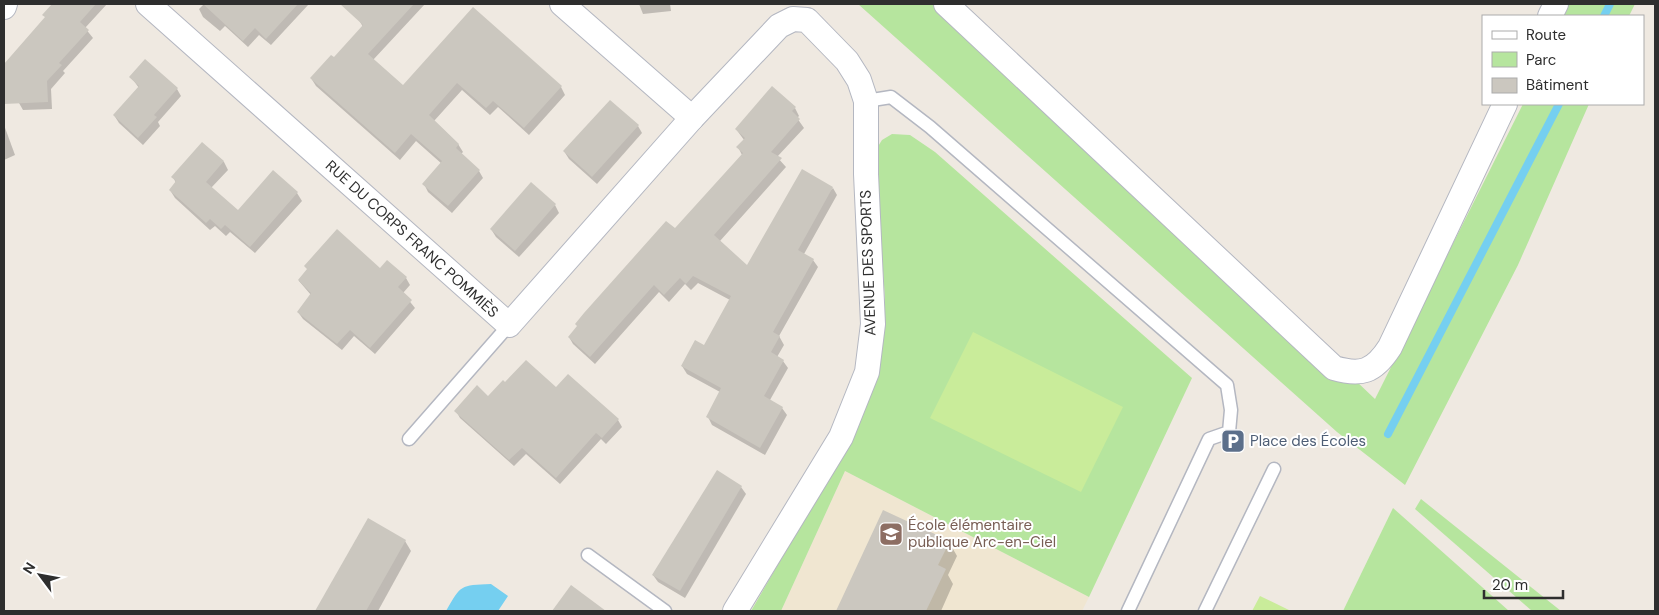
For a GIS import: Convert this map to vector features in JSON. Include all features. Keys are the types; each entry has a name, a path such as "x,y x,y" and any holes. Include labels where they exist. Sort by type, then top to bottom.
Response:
{"street":[{"name":"RUE DU CORPS FRANC POMMIÈS","path":"148,4 509,325 692,118 779,26"},
{"path":"562,4 692,118"},
{"path":"946,4 1334,368 1353,374 1372,368 1390,347 1505,105"},
{"name":"AVENUE DES SPORTS","path":"735,611 841,437 867,372 873,324 866,174 866,101 859,80 847,61 807,20 793,19 779,26"}],"lane":[{"path":"866,101 891,98 930,127 1227,385 1231,410 1229,432 1209,439 1128,611"},
{"path":"410,439 509,325"},
{"path":"1205,611 1274,469"},
{"path":"588,555 665,611"}],"shaded area":[{"name":"École élémentaire publique Arc-en-Ciel","path":"845,471 1089,597 1082,611 781,611"}],"green space":[{"path":"858,4 959,4 1375,399 1522,105 1589,105 1518,265 1405,485 1337,432"},
{"path":"1568,4 1635,4 1630,15 1563,15"},
{"path":"892,134 910,135 935,152 1192,378 1089,597 845,471 781,611 751,611 847,446 881,356 885,298 878,203 877,148 882,140"},
{"path":"973,332 1123,407 1081,492 930,418"},
{"path":"1421,499 1561,611 1532,611 1415,509"},
{"path":"1393,508 1509,611 1343,611"},
{"path":"1260,596 1291,611 1252,611"}],"water":[{"path":"491,584 508,596 498,611 446,611 462,588"}],"building":[{"path":"52,4 96,4 80,22 89,30 59,63 62,65 47,81 48,102 4,104 4,64 45,17 42,15"},
{"path":"203,4 298,4 266,39 255,28 243,41"},
{"path":"340,4 414,4 368,54 403,85 473,7 562,86 524,128 493,101 486,108 457,83 429,115 459,144 456,148 480,170 448,206 422,184 442,161 411,134 395,153 310,78 331,55 334,57 363,25"},
{"path":"145,59 178,88 154,115 157,117 138,138 113,115 139,86 129,77"},
{"path":"772,86 796,107 792,111 800,119 771,152 782,158 714,235 747,265 802,169 833,187 798,250 814,259 773,332 780,336 771,352 784,360 764,396 783,407 760,448 706,417 721,388 681,366 695,340 704,345 731,296 693,276 686,284 680,278 664,295 654,285 590,357 568,337 584,313 666,221 675,228 743,153 736,147 745,138 735,129"},
{"path":"610,100 639,125 592,177 563,151"},
{"path":"202,142 224,161 206,182 238,210 273,170 298,192 250,247 225,225 221,229 210,219 206,223 169,190 176,181 171,177"},
{"path":"531,182 556,204 515,251 490,229"},
{"path":"337,229 380,268 387,260 407,277 398,287 412,300 370,348 350,330 337,344 297,312 311,293 298,280 307,269 304,266"},
{"path":"526,360 556,387 568,374 619,419 602,438 596,433 556,478 522,448 509,460 454,411 477,385 488,396 503,380 505,382"},
{"path":"717,470 742,486 680,591 652,575"},
{"path":"883,510 950,541 938,565 946,569 926,611 836,611"},
{"path":"368,518 406,540 366,611 315,611"},
{"path":"571,585 606,611 552,611"}],"waterway":[{"path":"1604,15 1610,4"},
{"path":"1388,434 1558,105"}],"place":[{"name":"Place des Écoles","path":"1233,441"},
{"name":"École élémentaire publique Arc-en-Ciel","path":"891,534"}]}
